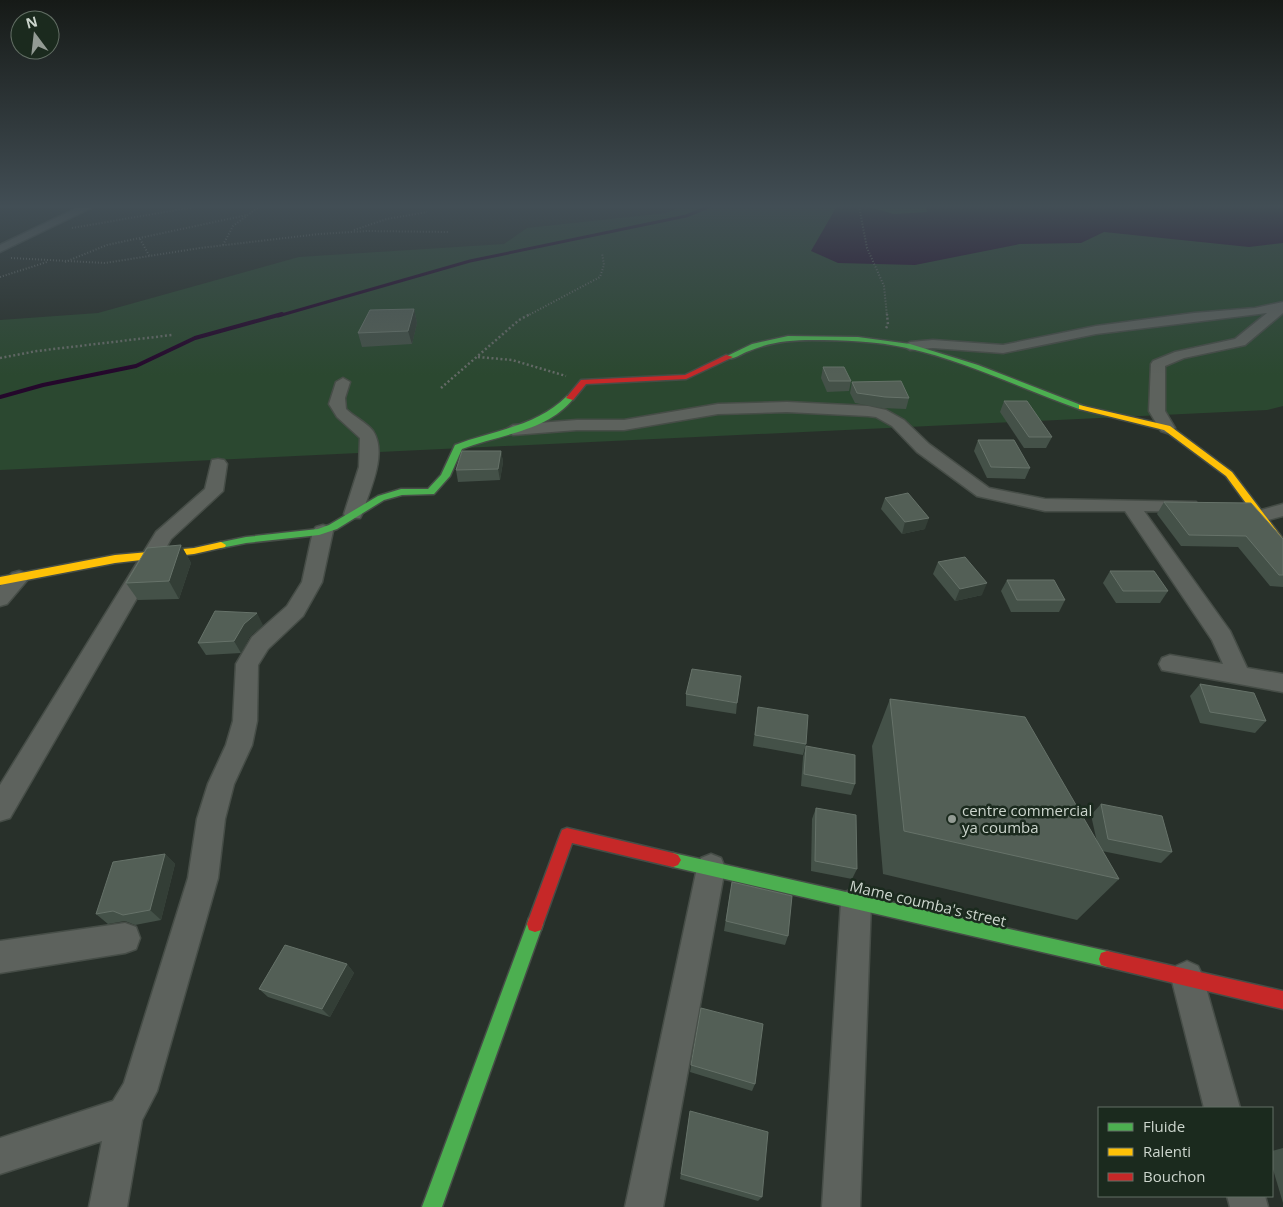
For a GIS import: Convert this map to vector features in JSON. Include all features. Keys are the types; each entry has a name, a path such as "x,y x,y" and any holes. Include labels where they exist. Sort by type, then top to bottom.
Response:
{"street":[{"path":"910,346 933,344 1003,349 1096,330 1194,316 1255,312 1283,306"},
{"path":"1167,428 1157,411 1158,364 1180,355 1240,342 1283,306"},
{"path":"0,599 10,580 82,565 194,552 246,540 323,531 373,501 397,493 431,492 445,476 458,448 490,435 530,426 557,412 584,382 640,381 686,377 751,346 773,339 790,337 858,338 910,346 950,358 1045,395 1101,414 1167,428 1223,468 1283,546"},
{"path":"343,382 337,403 338,409 365,432 368,439 368,463 353,514"},
{"path":"513,430 577,425 624,425 718,409 788,407 868,410 880,412 898,423 923,448 983,492 1044,505 1206,506"},
{"path":"0,809 171,527 214,491 218,464"},
{"path":"1131,506 1222,637 1240,676"},
{"path":"1235,506 1257,511 1283,510"},
{"path":"108,1207 125,1115 139,1091 202,878 213,810 221,784 239,745 245,721 246,664 260,643 294,611 312,582 323,531"},
{"path":"1170,664 1283,683"},
{"name":"Mame coumba's street","path":"432,1207 567,835 1283,1000"},
{"path":"644,1207 710,868"},
{"path":"841,1207 856,902"},
{"path":"0,957 124,938"},
{"path":"1186,977 1222,1107"},
{"path":"0,1156 125,1115"}],"path":[{"path":"0,278 49,262"},
{"path":"77,262 110,262"},
{"path":"441,388 519,320 600,277 604,262"},
{"path":"858,338 883,331 888,325 884,286 873,262"},
{"path":"0,358 172,335"},
{"path":"477,357 498,357 520,362 584,382"}],"green space":[{"path":"280,262 1283,262 1283,406 1267,410 0,470 0,320 98,313"}],"shaded area":[{"path":"836,262 928,262 915,265"}],"building":[{"path":"414,309 408,331 358,333 370,310"},
{"path":"823,367 844,367 851,381 829,381"},
{"path":"901,381 909,398 857,393 852,382"},
{"path":"1004,401 1027,401 1052,437 1029,437"},
{"path":"978,440 1014,440 1030,468 991,467"},
{"path":"462,451 501,451 498,469 456,470"},
{"path":"908,493 929,518 905,522 885,498"},
{"path":"1164,502 1251,503 1283,539 1283,575 1279,575 1246,536 1189,535"},
{"path":"181,545 169,581 126,583 147,548"},
{"path":"965,557 987,583 960,589 938,562"},
{"path":"1110,571 1154,571 1168,591 1123,591"},
{"path":"1007,580 1054,580 1065,600 1017,600"},
{"path":"215,611 257,613 244,624 234,641 198,643"},
{"path":"692,669 741,676 737,703 686,694"},
{"path":"1200,684 1254,693 1266,721 1210,712"},
{"path":"890,699 1025,717 1119,879 904,831"},
{"path":"758,707 808,715 806,744 755,735"},
{"path":"806,746 855,755 855,784 804,774"},
{"path":"1101,804 1162,816 1172,852 1108,839"},
{"path":"816,808 856,815 857,869 815,861"},
{"path":"165,854 150,910 123,915 113,911 96,914 113,862"},
{"path":"732,882 792,896 788,936 726,921"},
{"path":"285,945 347,964 322,1009 259,989"},
{"path":"701,1008 763,1024 755,1084 691,1065"},
{"path":"690,1111 768,1132 762,1197 681,1174"}],"waterway":[{"path":"278,316 465,262"},
{"path":"0,397 43,385 136,366 195,338 282,314"}],"traffic: fast":[{"path":"729,357 766,342 777,340 848,338 890,342 932,352 975,366 1082,407"},
{"path":"221,545 246,540 319,532 333,527 381,498 401,492 431,492 445,476 458,447 533,424 559,409 570,398"},
{"path":"673,860 1107,959"},
{"path":"432,1207 535,924"}],"traffic: slow":[{"path":"1082,407 1167,428 1229,474 1283,546"},
{"path":"0,581 115,559 194,551 221,545"}],"traffic: jam":[{"path":"570,398 584,382 686,377 729,357"},
{"path":"535,924 567,835 673,860"},
{"path":"1107,959 1283,1000"}],"place":[{"name":"centre commercial ya coumba","path":"952,819"}]}
